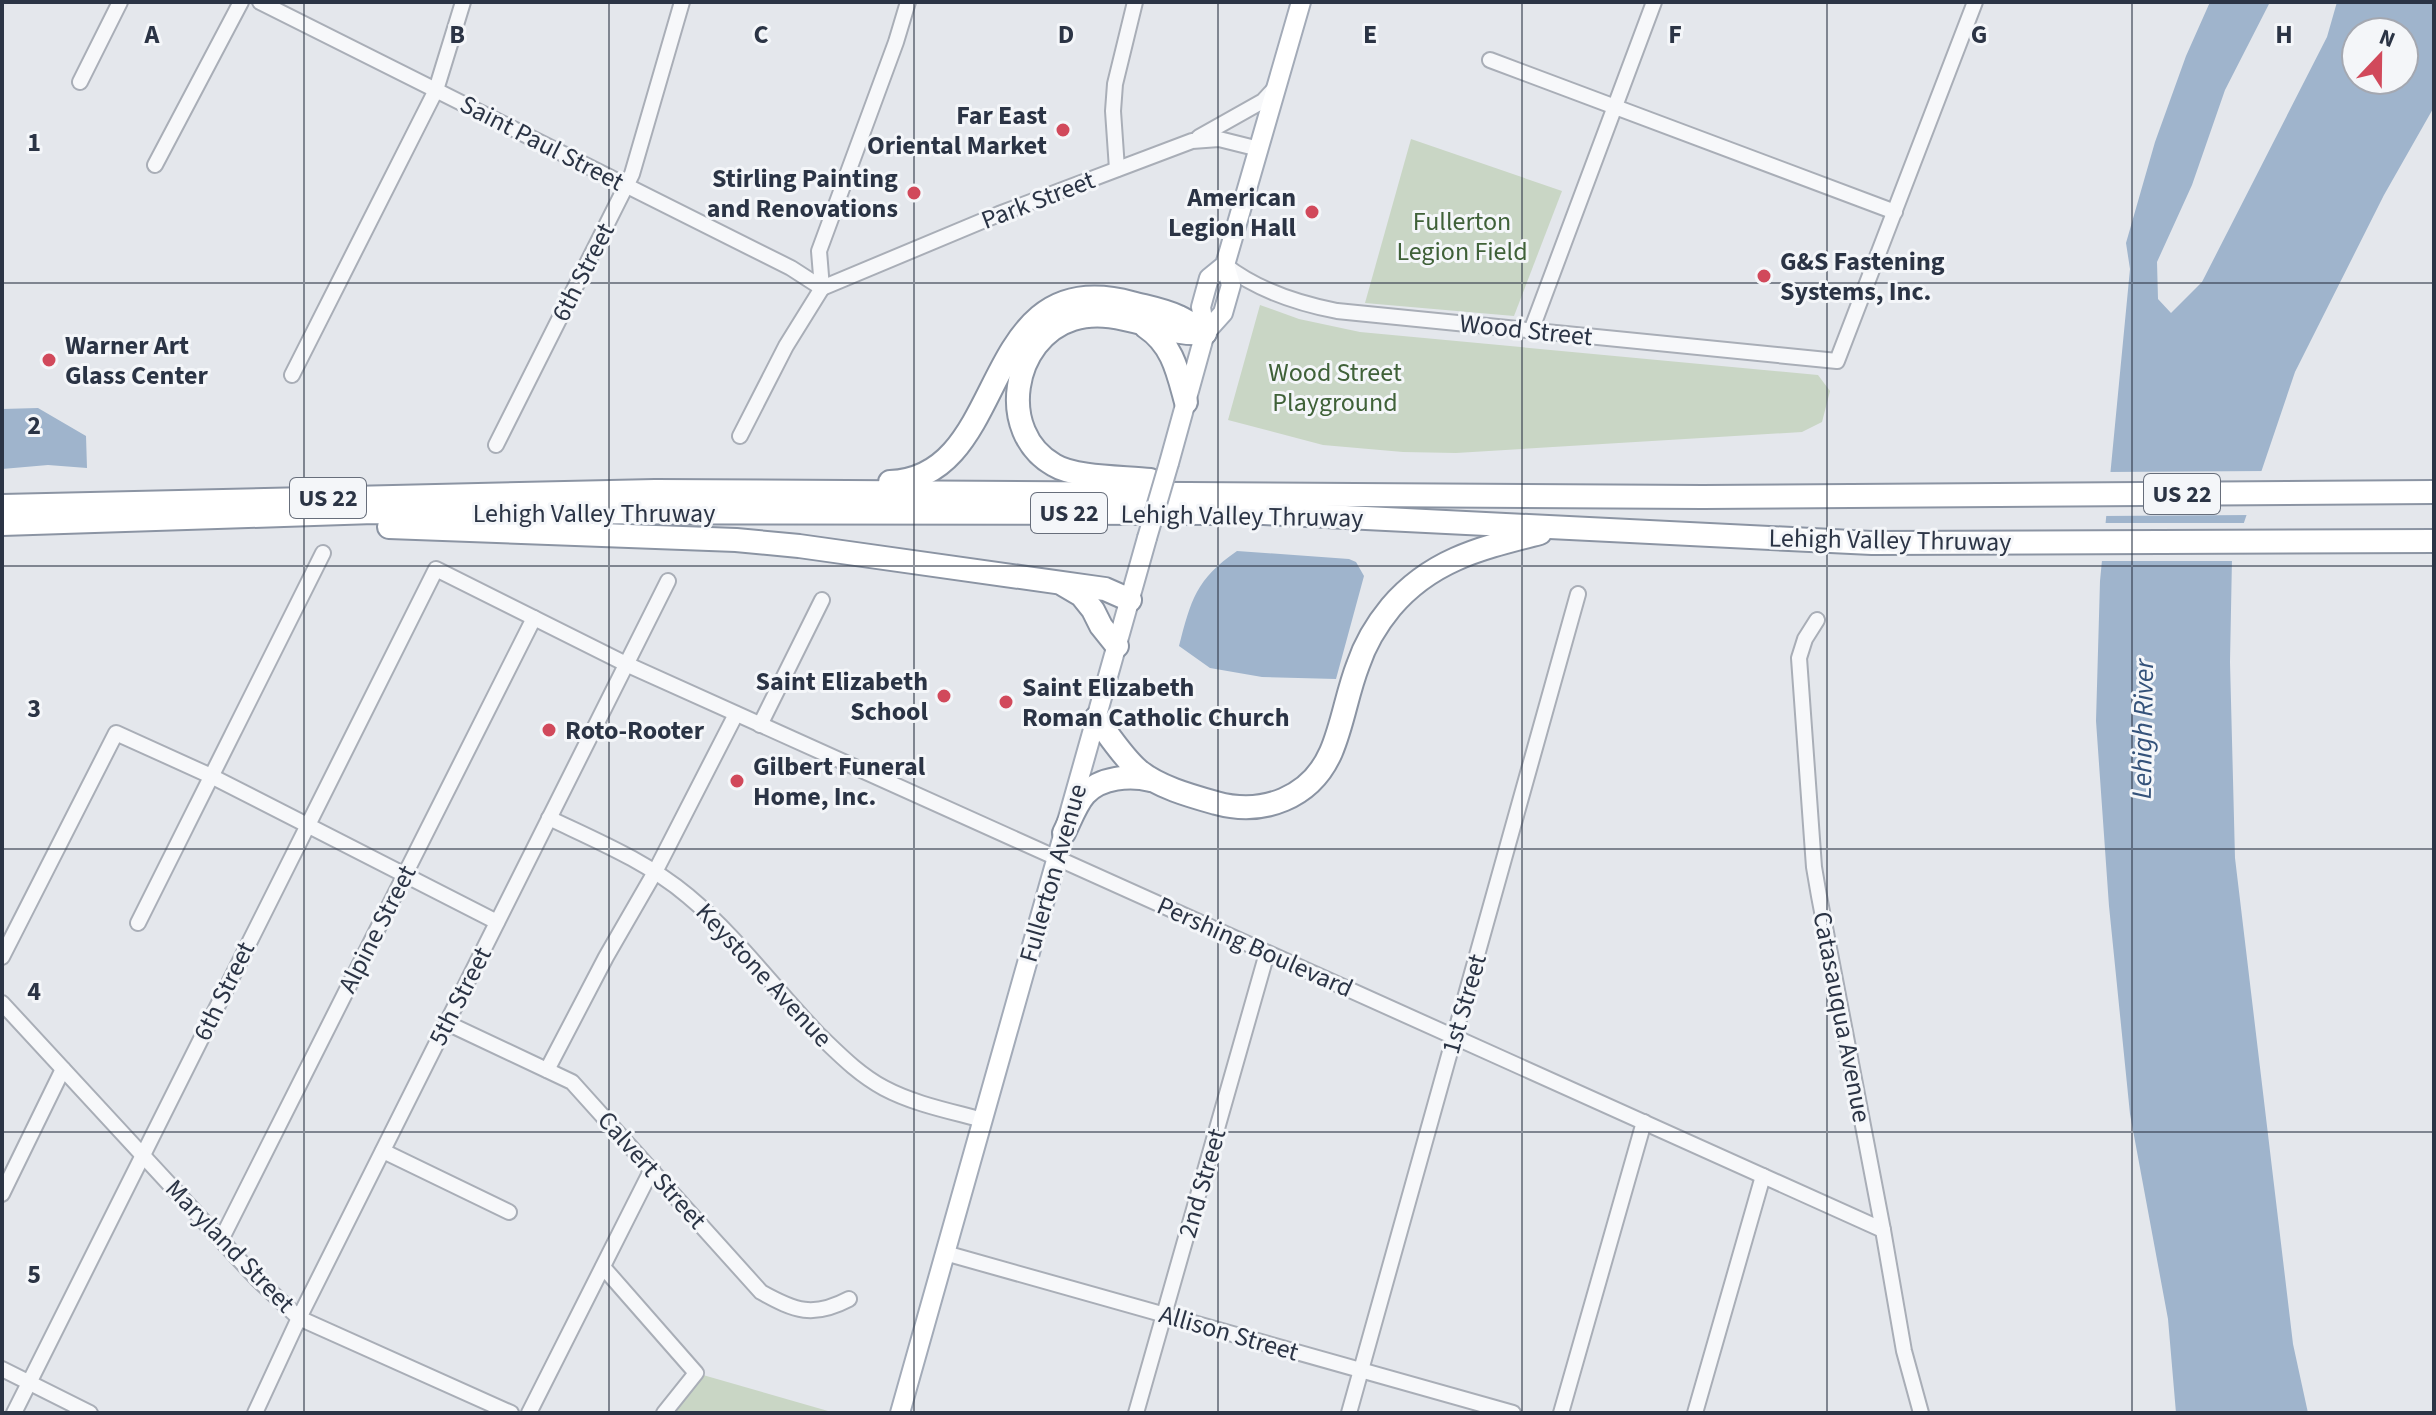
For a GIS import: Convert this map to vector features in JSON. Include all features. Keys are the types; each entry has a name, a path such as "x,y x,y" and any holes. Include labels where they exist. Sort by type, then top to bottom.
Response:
{"highway":[{"path":"655,491 900,482 923,475 943,463 958,447 1022,334 1041,315 1067,302 1094,297 1120,300 1179,316 1205,333"},
{"path":"1205,333 1178,334 1105,316 1084,316 1062,324 1043,337 1025,363 1019,387 1018,412 1030,444 1046,460 1067,472 1283,493"},
{"path":"1142,325 1155,333 1169,350 1186,402"},
{"name":"Lehigh Valley Thruway","path":"2,506 655,491 1689,497 2434,492"},
{"name":"Lehigh Valley Thruway","path":"2,524 374,512 1264,513 1930,544 2434,541"},
{"path":"208,518 736,540 1105,589 1130,600"},
{"path":"1064,833 1085,794 1125,777 1157,782 1235,808 1273,805 1296,794 1324,765 1336,740 1358,663 1367,643 1405,592 1458,557 1562,528"},
{"path":"1063,584 1081,595 1117,646"},
{"path":"1096,718 1137,769 1157,782"}],"main road":[{"name":"Fullerton Avenue","path":"900,1413 1205,333 1201,307 1209,278 1225,265 1301,2"}],"street":[{"path":"80,82 120,2"},
{"path":"155,165 241,2"},
{"name":"Saint Paul Street","path":"260,2 791,268 822,288"},
{"path":"292,375 436,90 463,2"},
{"name":"6th Street","path":"496,445 632,174 682,2"},
{"path":"740,436 786,346 822,288 819,251 908,2"},
{"path":"1117,169 1113,111 1115,84 1135,2"},
{"path":"1531,331 1654,2"},
{"path":"1490,60 1895,212 1975,2"},
{"path":"1192,141 1263,101 1278,85"},
{"name":"Park Street","path":"822,288 999,214 1192,141 1219,139 1259,149"},
{"name":"Wood Street","path":"1225,265 1244,280 1319,308 1837,361 1895,212"},
{"path":"138,923 323,553"},
{"name":"6th Street","path":"14,1413 436,569"},
{"name":"Pershing Boulevard","path":"436,569 626,664 1883,1230"},
{"name":"5th Street","path":"255,1413 299,1318 668,581"},
{"name":"1st Street","path":"1349,1413 1578,594"},
{"path":"760,725 822,600"},
{"name":"Alpine Street","path":"221,1240 534,618"},
{"name":"Catasauqua Avenue","path":"1817,620 1805,639 1799,658 1814,867 1904,1351 1921,1413"},
{"path":"547,1070 655,872 736,714"},
{"path":"2,957 116,733 211,776 497,922"},
{"name":"Keystone Avenue","path":"549,818 631,857 689,897 718,923 797,1012 855,1070 895,1093 983,1120"},
{"name":"2nd Street","path":"1136,1413 1267,953"},
{"name":"Maryland Street","path":"2,1003 257,1279 299,1318 511,1413"},
{"name":"Calvert Street","path":"447,1023 572,1082 761,1292 793,1309 812,1311 832,1308 849,1299"},
{"path":"2,1194 63,1069"},
{"path":"1561,1413 1644,1122"},
{"path":"383,1151 509,1212"},
{"path":"529,1413 652,1169"},
{"path":"1695,1413 1763,1176"},
{"name":"Allison Street","path":"945,1253 1513,1413"},
{"path":"603,1267 696,1373 664,1413"},
{"path":"2,1369 90,1413"}],"green space":[{"name":"Fullerton Legion Field","path":"1411,139 1562,191 1514,316 1365,303"},
{"name":"Wood Street Playground","path":"1260,305 1299,319 1360,332 1818,375 1830,391 1822,422 1802,432 1456,453 1323,445 1228,420"},
{"path":"696,1373 835,1413 664,1413"}],"water":[{"name":"Lehigh River","path":"2210,2 2270,2 2225,90 2192,185 2157,262 2158,299 2171,313 2202,282 2327,37 2337,2 2434,2 2434,107 2384,195 2295,372 2232,558 2230,662 2235,858 2293,1344 2308,1413 2176,1413 2168,1319 2130,1114 2109,906 2096,721 2100,581 2130,269 2126,243 2155,142 2186,56"},
{"path":"38,408 86,436 87,468 48,465 2,469 2,409"},
{"path":"1237,551 1356,562 1364,576 1336,679 1262,677 1210,668 1179,646 1197,592 1212,571"}],"pier":[{"path":"2266,471 2251,515 2102,516 2106,472"},
{"path":"2101,523 2248,523 2236,561 2098,561"}],"place":[{"name":"Far East Oriental Market","path":"1063,130"},
{"name":"Stirling Painting and Renovations","path":"914,193"},
{"name":"American Legion Hall","path":"1312,212"},
{"name":"G&S Fastening Systems, Inc.","path":"1764,276"},
{"name":"Warner Art Glass Center","path":"49,360"},
{"name":"Saint Elizabeth School","path":"944,696"},
{"name":"Saint Elizabeth Roman Catholic Church","path":"1006,702"},
{"name":"Roto-Rooter","path":"549,730"},
{"name":"Gilbert Funeral Home, Inc.","path":"737,781"}]}
